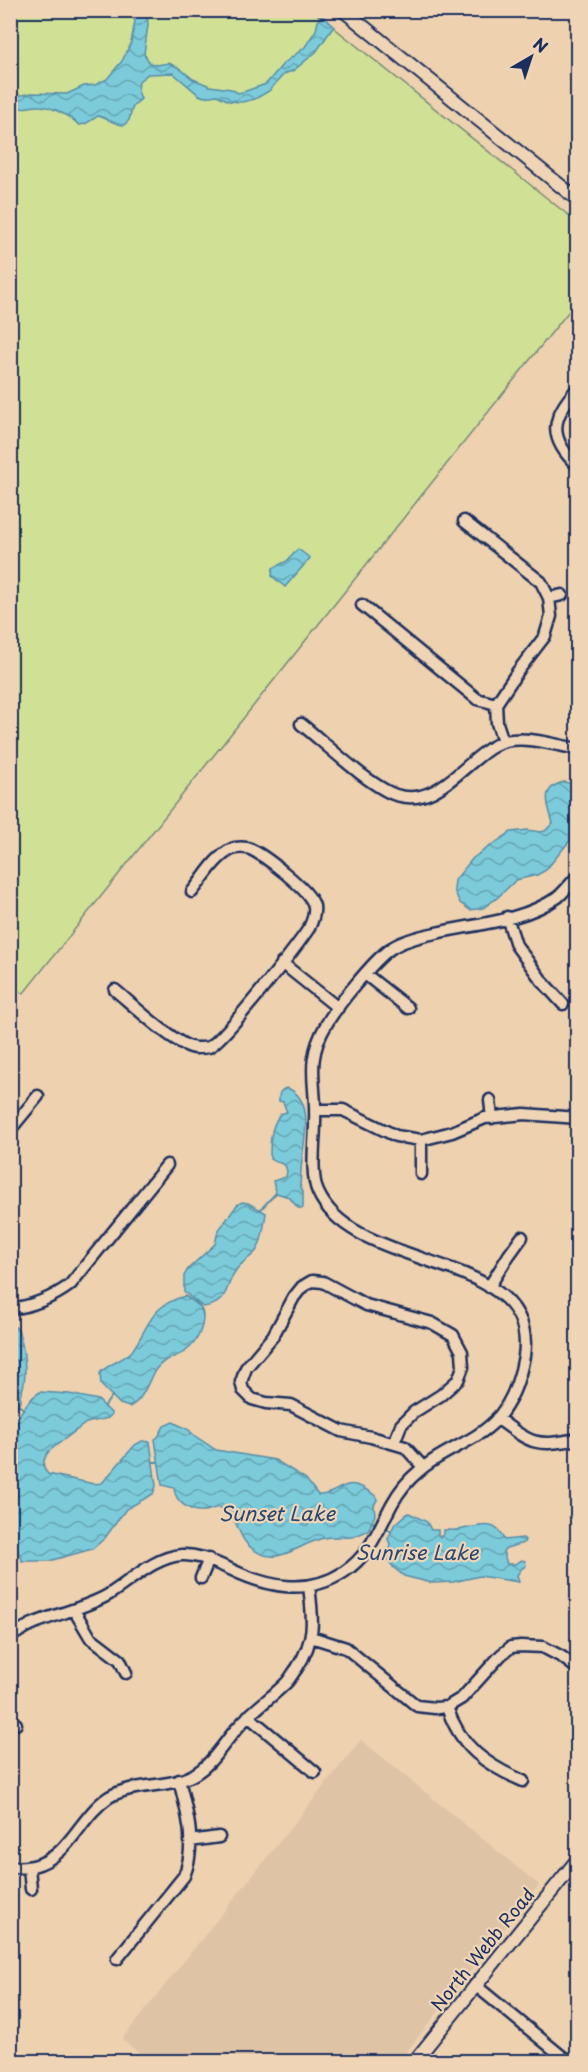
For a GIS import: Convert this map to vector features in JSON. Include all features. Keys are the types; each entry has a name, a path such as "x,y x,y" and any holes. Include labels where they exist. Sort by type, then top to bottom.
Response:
{"main road":[{"path":"343,10 578,200"},
{"name":"North Webb Road","path":"414,2061 578,1858"}],"street":[{"path":"578,388 568,398 555,421 557,441 562,451 578,466"},
{"path":"464,521 542,582 549,598 551,616 546,636 518,671 496,704 496,723 502,741"},
{"path":"549,598 562,595"},
{"path":"362,605 477,699 496,704"},
{"path":"301,724 378,786 418,804 445,786 472,760 502,741 533,740 578,749"},
{"path":"114,990 174,1038 194,1048 209,1047 225,1033 282,963 309,927 314,914 314,906 306,892 249,848 234,848 219,859 192,892"},
{"path":"10,1637 33,1623 75,1610 107,1596 162,1561 183,1555 208,1559 272,1586 301,1588 325,1582 342,1574 354,1565 371,1546 391,1506 405,1485 423,1467 475,1438 497,1418 509,1402 524,1360 525,1343 523,1324 514,1305 489,1287 448,1268 379,1244 351,1229 332,1212 318,1193 314,1179 316,1110 312,1072 315,1048 326,1024 338,1008 365,974 390,949 417,937 531,911 560,896 578,876"},
{"path":"507,917 516,945 542,981 563,1004"},
{"path":"282,963 338,1008"},
{"path":"365,974 408,1008"},
{"path":"10,1130 38,1096"},
{"path":"490,1100 492,1118"},
{"path":"316,1110 343,1110 396,1136 421,1140 492,1118 524,1114 578,1118"},
{"path":"421,1140 421,1174"},
{"path":"10,1309 39,1303 54,1297 70,1286 167,1165"},
{"path":"489,1287 522,1237"},
{"path":"394,1443 401,1425 414,1412 441,1395 458,1380 463,1367 462,1352 458,1344 453,1335 432,1323 366,1305 323,1282 312,1281 302,1287 294,1297 273,1336 246,1368 242,1382 243,1390 252,1399 266,1403 291,1405 341,1431 405,1447 423,1467"},
{"path":"497,1418 526,1440 546,1445 578,1439"},
{"path":"201,1578 208,1559"},
{"path":"10,1866 29,1867 44,1863 58,1854 109,1798 127,1790 193,1775 215,1756 248,1716 288,1681 306,1654 313,1630 309,1586"},
{"path":"75,1610 90,1637 120,1660 126,1673"},
{"path":"311,1637 346,1648 417,1706 447,1707 462,1698 501,1655 512,1647 543,1647 578,1669"},
{"path":"447,1707 452,1722 464,1741 494,1768 523,1781"},
{"path":"248,1716 315,1772"},
{"path":"117,1959 184,1876 190,1862 190,1825 178,1780"},
{"path":"190,1841 219,1838"},
{"path":"29,1867 31,1889"},
{"path":"475,1985 569,2061"}],"shaded area":[{"path":"361,1740 539,1885 399,2061 149,2061 122,2039"}],"green space":[{"path":"10,11 313,11 578,223 577,301 23,994 10,984"}],"water":[{"path":"130,11 147,11 148,25 144,54 150,63 157,65 169,63 193,79 238,93 266,84 283,64 305,47 316,30 319,17 324,17 334,26 316,52 294,70 284,74 269,91 255,99 242,102 229,101 217,95 204,97 173,73 148,74 139,81 138,91 141,99 133,106 129,120 124,125 98,116 79,125 61,112 45,106 11,109 11,97 32,93 67,94 107,79 122,61 131,43 135,21"},
{"path":"298,549 310,558 285,587 272,576 273,568 287,561"},
{"path":"564,782 577,785 576,833 546,870 537,875 516,880 483,908 470,910 460,903 454,890 455,880 473,858 511,832 545,831 553,823 547,798 548,793 551,788"},
{"path":"287,1088 300,1099 306,1116 300,1185 303,1192 303,1208 298,1208 289,1197 276,1193 273,1181 286,1177 287,1171 285,1165 270,1159 272,1130 280,1114 287,1112 283,1102 279,1101 279,1094"},
{"path":"242,1202 266,1213 261,1242 255,1253 236,1270 222,1298 212,1305 203,1307 184,1292 184,1276 188,1269 215,1244 218,1231 237,1205"},
{"path":"185,1296 200,1307 202,1312 201,1330 195,1342 183,1353 159,1365 139,1400 129,1407 120,1404 101,1385 100,1373 132,1351 157,1311 173,1300"},
{"path":"11,1324 18,1329 24,1354 25,1371 21,1400 16,1408 11,1410"},
{"path":"40,1392 69,1394 98,1400 112,1414 108,1418 86,1423 49,1451 44,1463 44,1469 48,1474 94,1484 102,1483 135,1445 142,1441 150,1442 156,1486 153,1494 126,1509 105,1538 92,1549 49,1561 22,1561 21,1555 11,1546 11,1444 18,1440 12,1435 18,1417 30,1400"},
{"name":"Sunset Lake","path":"173,1422 189,1430 216,1450 275,1460 306,1479 318,1495 354,1484 363,1488 376,1496 377,1500 374,1505 375,1515 368,1531 353,1537 324,1538 276,1556 267,1556 257,1552 247,1544 234,1519 226,1511 221,1508 205,1511 193,1510 180,1502 174,1488 162,1485 155,1439 164,1426"},
{"name":"Sunrise Lake","path":"409,1513 427,1522 431,1530 438,1530 440,1537 444,1534 444,1530 493,1526 501,1533 504,1540 523,1538 524,1543 503,1551 507,1564 525,1561 526,1566 517,1575 519,1582 480,1576 453,1582 432,1583 404,1576 388,1560 390,1544 388,1539 395,1523"}],"waterway":[{"path":"261,1209 276,1193"},
{"path":"104,1407 112,1396"},
{"path":"18,1405 24,1409"},
{"path":"153,1462 158,1462"},
{"path":"372,1522 378,1525"},
{"path":"383,1527 391,1531"}]}
